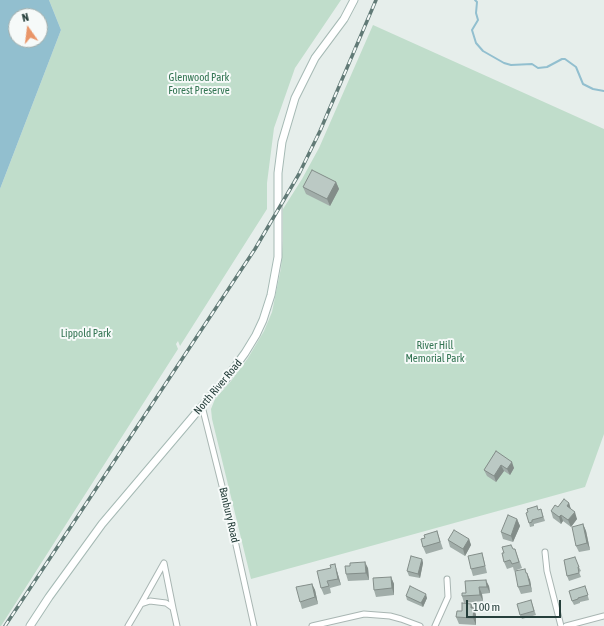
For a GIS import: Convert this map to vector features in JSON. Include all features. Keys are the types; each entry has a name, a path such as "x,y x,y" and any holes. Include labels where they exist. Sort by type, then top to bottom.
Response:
{"main road":[{"name":"North River Road","path":"30,626 49,597 102,524 235,368 256,335 263,320 271,295 278,257 278,173 282,142 295,98 315,58 344,19 354,0"}],"street":[{"name":"Banbury Road","path":"202,406 230,518 254,626"},
{"path":"545,552 547,571 561,626"},
{"path":"128,626 164,563 178,626"},
{"path":"435,626 448,597 447,579"},
{"path":"141,604 150,601 166,603 173,608"},
{"path":"312,626 356,615 373,614 401,618 420,626"},
{"path":"566,626 604,616"}],"green space":[{"path":"49,0 341,0 295,68 274,128 267,183 267,209 180,346 178,341 176,344 178,349 0,626 0,189 61,30"},
{"name":"River Hill Memorial Park","path":"373,25 604,129 604,434 585,487 251,579 212,419 211,409 215,399 248,358 264,331 272,312 281,268 283,209 319,148"}],"water":[{"path":"0,0 49,0 61,30 0,189"}],"building":[{"path":"312,170 336,182 327,199 303,187"},
{"path":"496,451 512,462 507,469 501,465 494,476 484,470"},
{"path":"564,499 569,503 567,506 575,512 568,520 561,515 559,517 551,511 555,505 558,507"},
{"path":"537,506 538,510 541,509 543,517 532,520 532,522 529,523 526,513 528,512 527,509"},
{"path":"508,515 517,519 511,536 501,532"},
{"path":"583,524 587,543 576,546 572,527"},
{"path":"454,530 469,539 463,549 448,540"},
{"path":"437,531 440,542 423,547 421,539 425,538 424,535"},
{"path":"511,545 513,549 515,549 519,562 512,564 510,560 504,562 502,553 504,553 502,547"},
{"path":"482,553 485,566 471,569 468,556"},
{"path":"411,556 422,559 418,574 407,571"},
{"path":"575,557 579,567 579,573 567,576 564,560"},
{"path":"365,562 366,573 346,574 345,566 350,566 350,563"},
{"path":"335,564 338,579 327,581 329,586 321,588 317,571 331,568 330,565"},
{"path":"525,569 530,585 518,587 515,571"},
{"path":"391,577 392,588 374,590 373,578"},
{"path":"486,580 487,587 479,587 480,595 462,596 462,593 466,593 465,581"},
{"path":"312,584 315,597 300,602 296,587"},
{"path":"410,586 426,594 421,603 406,596"},
{"path":"585,586 588,595 572,601 569,591"},
{"path":"531,600 534,611 520,615 517,604"},
{"path":"462,603 471,604 471,608 474,608 473,618 456,617 457,611 462,611"}],"waterway":[{"path":"475,0 477,2 476,13 478,20 472,30 476,43 483,51 504,63 511,65 532,64 538,68 547,67 562,59 565,59 576,67 583,84 593,89 604,91"}],"railway":[{"path":"5,626 255,249 299,174 320,131 376,0"}],"park label":[{"name":"Glenwood Park Forest Preserve","path":"199,84"},
{"name":"Lippold Park","path":"86,334"}]}
